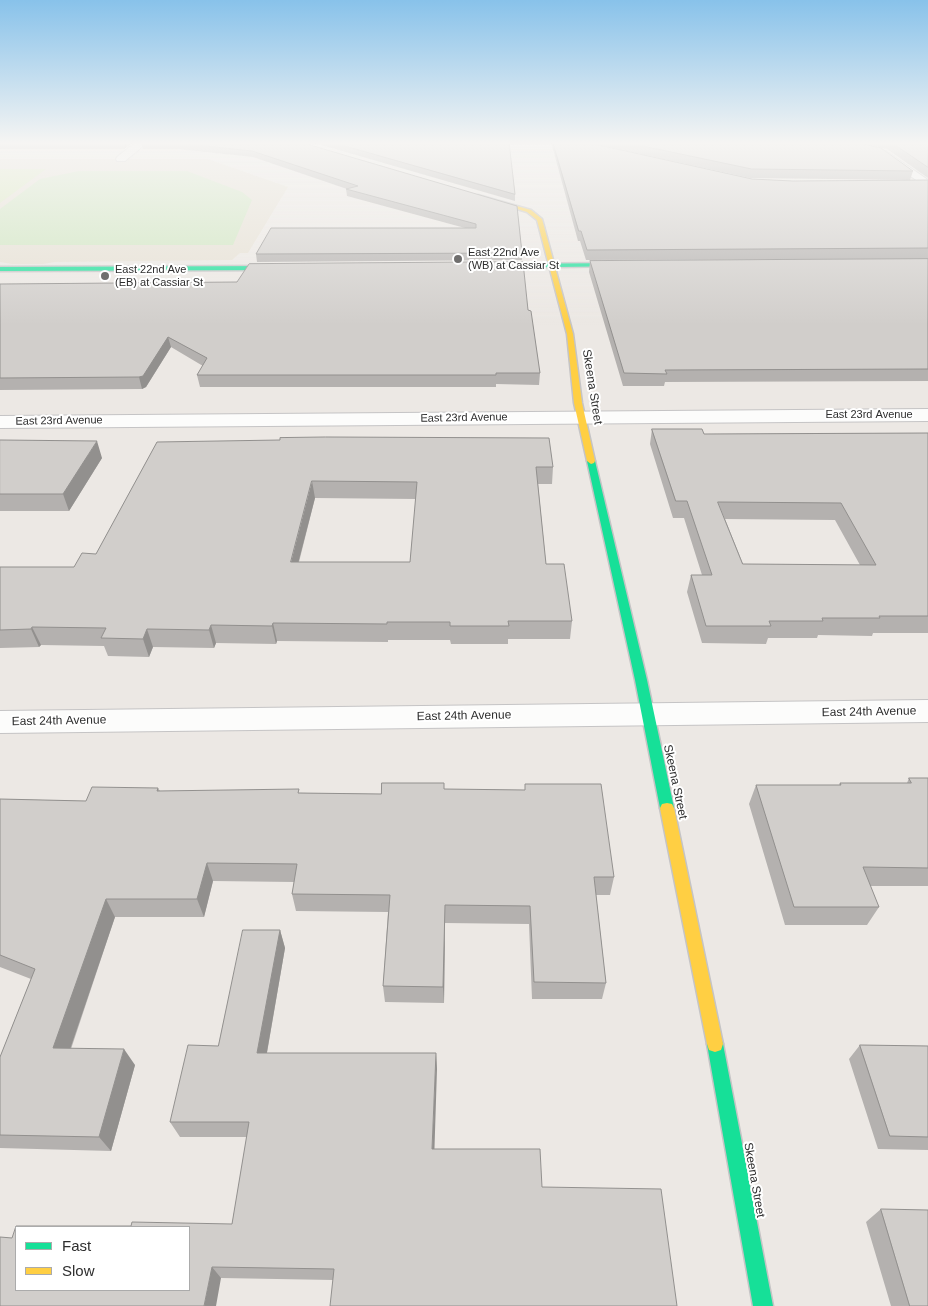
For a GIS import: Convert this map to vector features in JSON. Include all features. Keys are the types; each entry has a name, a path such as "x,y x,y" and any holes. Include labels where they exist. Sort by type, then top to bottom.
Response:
{"street":[{"name":"Skeena Street","path":"503,203 518,207 539,219 570,334 581,417 647,714 712,1024 763,1306"},
{"path":"477,266 642,265"},
{"path":"0,269 300,268"},
{"name":"East 23rd Avenue","path":"0,422 928,415"},
{"name":"East 24th Avenue","path":"0,722 928,711"}],"shaded area":[{"path":"0,203 278,203 248,253 240,253 232,260 55,262 43,264 0,262"}],"green space":[{"path":"8,203 251,203 233,245 0,245 0,209"}],"building":[{"path":"398,203 507,203 517,206 522,253 256,254 271,228 476,228 476,224"},
{"path":"571,203 928,203 928,248 587,250 581,231 579,231"},
{"path":"928,259 928,369 665,370 667,374 624,373 590,261"},
{"path":"523,262 528,310 531,311 540,373 496,373 496,375 197,375 207,358 168,337 143,376 139,377 0,378 0,284 237,282 249,264"},
{"path":"652,429 702,429 704,434 928,433 928,616 822,618 823,621 769,621 771,626 706,626 691,575 712,575 687,501 676,501","holes":["718,502 841,503 876,565 743,564"]},
{"path":"280,438 549,438 553,467 536,467 546,564 564,564 572,621 508,621 509,626 450,626 450,622 387,622 387,624 273,623 272,626 211,625 209,630 147,629 143,639 101,638 106,628 32,627 31,629 0,630 0,567 74,567 82,553 96,554 157,442 280,440","holes":["312,481 417,482 410,562 291,562"]},
{"path":"0,440 97,441 63,494 0,494"},
{"path":"909,778 928,778 928,868 863,867 879,907 794,907 756,785 911,783"},
{"path":"382,783 444,783 444,789 525,790 525,784 601,784 614,877 594,877 606,983 534,982 530,906 445,905 443,987 383,986 390,895 292,894 297,864 207,863 197,899 106,899 53,1048 124,1049 99,1137 0,1135 0,1057 35,969 0,955 0,799 86,801 92,787 158,788 157,791 299,789 298,793 381,794"},
{"path":"243,930 280,930 257,1053 436,1053 432,1149 540,1149 542,1187 661,1189 677,1306 330,1306 334,1269 212,1267 204,1306 0,1306 0,1237 12,1238 15,1229 15,1291 190,1291 190,1226 131,1226 132,1222 232,1224 249,1122 170,1122 188,1045 218,1046"},
{"path":"860,1045 928,1046 928,1137 890,1136"},
{"path":"881,1209 928,1210 928,1306 910,1306"}],"traffic: fast":[{"path":"487,266 627,265"},
{"path":"0,269 284,268"},
{"path":"591,461 641,680 667,808"},
{"path":"715,1044 763,1306"}],"traffic: slow":[{"path":"503,203 529,211 539,219 570,334 578,403 591,461"},
{"path":"667,808 715,1044"}],"place":[{"name":"East 22nd Ave (WB) at Cassiar St","path":"458,259"},
{"name":"East 22nd Ave (EB) at Cassiar St","path":"105,276"}]}
